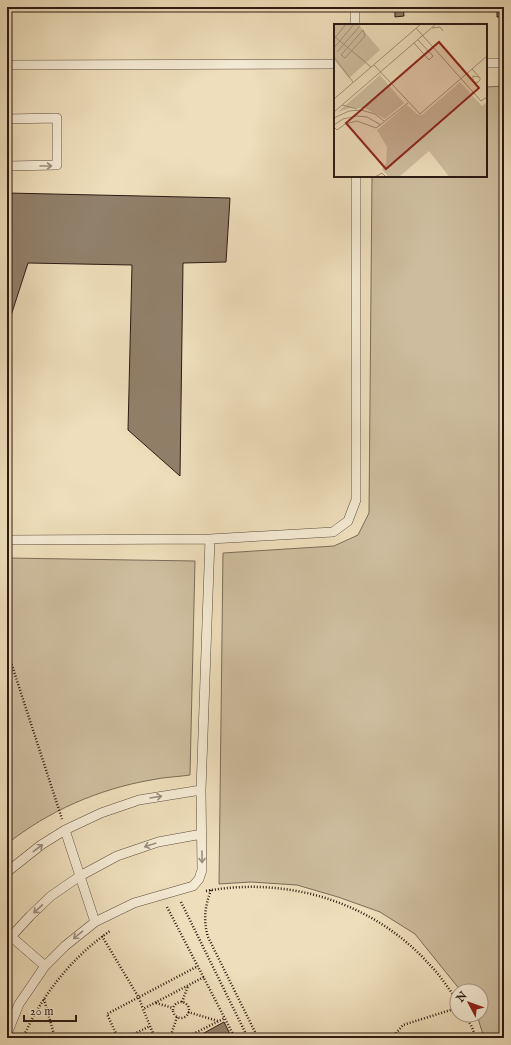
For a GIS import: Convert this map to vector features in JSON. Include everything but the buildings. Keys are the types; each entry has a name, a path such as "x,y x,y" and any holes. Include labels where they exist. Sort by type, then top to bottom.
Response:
{"lane":[{"path":"355,7 355,24"},
{"path":"487,63 504,63"},
{"path":"7,65 334,64"},
{"path":"7,119 57,118 57,165 7,166"},
{"path":"7,540 210,539 333,532 348,520 356,500 356,177"},
{"path":"7,1034 19,1004 45,966 65,946 95,922 134,903 178,894 193,886 199,879 202,870 201,790 210,539"},
{"path":"7,872 41,845 65,830 101,812 139,800 201,790"},
{"path":"65,830 95,922"},
{"path":"45,966 8,937 51,896 80,876 117,856 158,842 202,834"}],"path":[{"path":"7,650 65,830"},
{"path":"200,892 220,888 246,886 271,887 322,896 346,905 369,916 411,946 429,964 449,989"},
{"path":"211,890 205,910 205,927 208,937 258,1038"},
{"path":"235,1038 204,976 164,902 178,894 248,1038"},
{"path":"23,1038 35,1013 49,991 65,971 83,952 113,929"},
{"path":"102,936 138,998 155,1038"},
{"path":"118,1038 108,1014 198,966"},
{"path":"143,1009 204,976"},
{"path":"182,1002 188,985"},
{"path":"44,999 55,1038"},
{"path":"156,1002 173,1008"},
{"path":"177,1002 182,1002 188,1006 189,1010 185,1017 180,1018 173,1012 173,1008 177,1002"},
{"path":"392,1038 403,1025 449,1011"},
{"path":"188,1012 218,1021"},
{"path":"170,1038 177,1016"},
{"path":"185,1038 225,1018"},
{"path":"470,1023 476,1038"},
{"path":"126,1038 150,1026"}],"shaded area":[{"path":"504,86 504,1038 484,1038 479,1023 489,1023 489,983 455,983 415,934 380,912 338,897 297,885 251,882 219,884 223,553 334,546 358,535 369,513 372,177 487,177 487,87"},
{"path":"7,558 195,561 190,775 161,778 132,784 93,796 75,803 39,821 7,844"}]}
